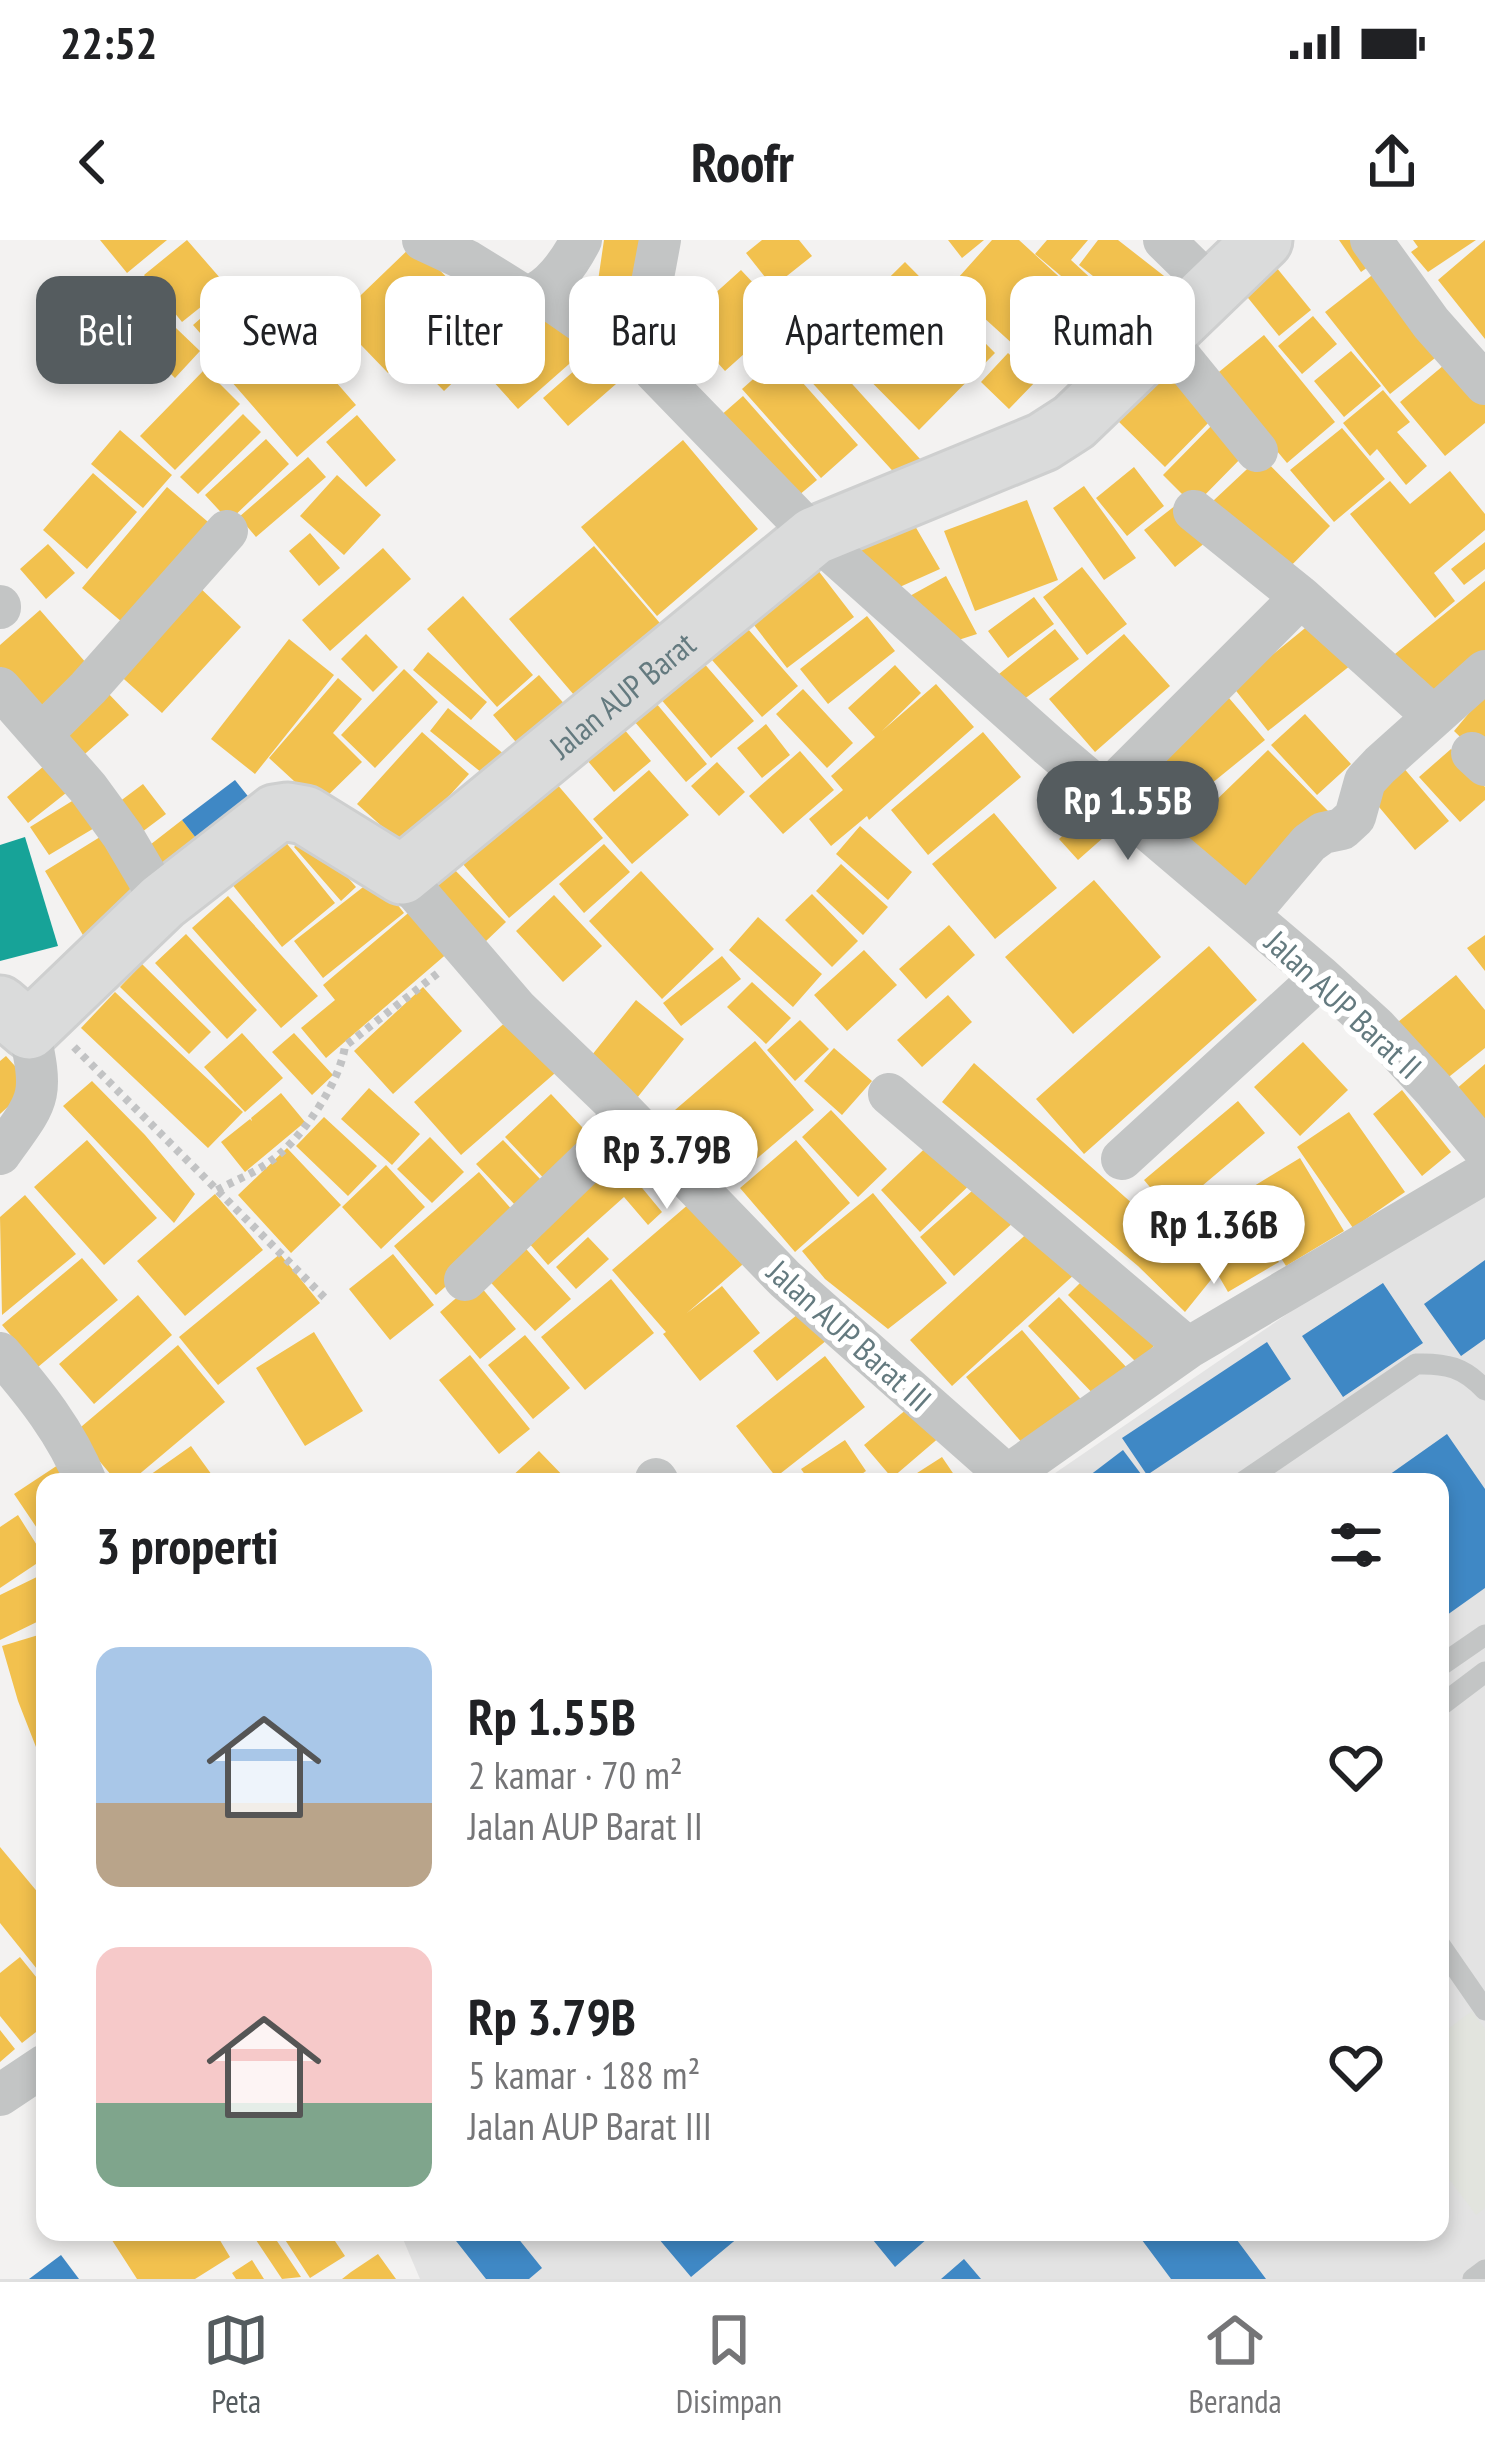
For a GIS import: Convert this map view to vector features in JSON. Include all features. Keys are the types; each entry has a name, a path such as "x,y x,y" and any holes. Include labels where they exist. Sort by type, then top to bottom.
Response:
{"street":[{"name":"Jalan AUP Barat II","path":"423,240 493,276"},
{"path":"545,286 581,240"},
{"path":"655,276 660,240"},
{"path":"1164,240 1214,288"},
{"name":"Jalan AUP Barat","path":"1195,307 1263,240"},
{"path":"1372,240 1431,323 1485,384"},
{"path":"1195,375 1257,452"},
{"name":"Jalan AUP Barat II","path":"670,384 814,536 1049,746 1321,977 1390,1043 1485,1150"},
{"name":"Jalan AUP Barat","path":"402,874 814,536 1043,442 1116,384"},
{"path":"1194,512 1301,597 1433,716"},
{"path":"42,734 227,531"},
{"path":"1106,792 1301,597"},
{"path":"1248,915 1309,843 1323,833 1342,829 1355,817 1365,781 1485,670"},
{"path":"0,688 88,788 162,902"},
{"path":"0,1154 33,1108 38,1090 39,1076 24,1017 269,818 289,812 305,815 402,874"},
{"name":"Jalan AUP Barat III","path":"402,874 517,1009 617,1105 784,1279 997,1473"},
{"path":"1122,1160 1321,977"},
{"path":"889,1094 1188,1348"},
{"path":"465,1280 616,1134 617,1105"},
{"path":"1009,1473 1188,1348 1485,1174"},
{"path":"0,1353 75,1453 83,1473"},
{"path":"0,2095 36,2071"}],"lane":[{"path":"1256,1473 1416,1364 1446,1363 1485,1390"},
{"path":"1449,1660 1485,1635"},
{"path":"1449,1699 1485,1672"},
{"path":"1449,1958 1485,2010"},
{"path":"1473,2279 1485,2270"}],"path":[{"path":"217,1190 271,1162 312,1118 340,1071 345,1046 468,950"},
{"path":"24,1017 217,1190 327,1300"}],"shaded area":[{"path":"1485,1188 1485,2279 420,2279 404,2241 1449,2241 1449,1473 1055,1473 1328,1286"},
{"path":"1472,2011 1485,2029 1485,2208 1476,2215 1449,2179 1449,2028"}],"building: Hunian":[{"path":"100,240 167,240 127,273"},
{"path":"187,240 218,276 200,276 200,308 182,322 176,315 176,276 144,275"},
{"path":"604,240 643,240 634,276 599,276"},
{"path":"762,240 799,240 812,256 787,276 764,276 746,253"},
{"path":"948,240 984,240 962,258"},
{"path":"992,240 1019,240 1058,276 1010,276 1010,342 986,320 986,276 960,276"},
{"path":"1047,240 1088,240 1071,260 1088,276 1061,276 1035,254"},
{"path":"1098,240 1118,240 1164,276 1093,276 1079,265"},
{"path":"1339,240 1370,240 1382,257 1361,272"},
{"path":"1413,240 1476,240 1428,272 1411,252 1418,247"},
{"path":"1485,240 1485,339 1438,280"},
{"path":"414,244 445,276 385,276 385,370 361,345 361,295"},
{"path":"905,262 919,276 891,276"},
{"path":"1272,262 1311,310 1279,336 1240,288"},
{"path":"1380,269 1445,350 1390,394 1325,312"},
{"path":"741,270 747,276 743,276 743,355 725,371 719,364 719,290"},
{"path":"549,310 569,332 569,364 518,409 496,384 545,384 545,314"},
{"path":"1313,316 1337,344 1302,374 1278,346"},
{"path":"176,328 200,351 176,377"},
{"path":"1264,335 1335,422 1287,463 1214,376"},
{"path":"1351,351 1381,386 1344,417 1314,381"},
{"path":"1008,353 1010,384 1033,384 1009,409 983,384"},
{"path":"1450,360 1485,402 1485,423 1445,456 1400,402"},
{"path":"200,374 200,384 220,384 240,404 175,470 140,436"},
{"path":"569,375 569,384 616,384 568,426 543,398"},
{"path":"234,384 338,384 356,405 297,457"},
{"path":"748,384 804,384 858,445 821,478 742,389"},
{"path":"813,384 852,384 921,460 900,479"},
{"path":"874,384 964,384 919,430"},
{"path":"1148,384 1182,384 1215,416 1165,467 1116,419"},
{"path":"1383,390 1410,422 1397,432 1427,466 1406,485 1377,449 1370,456 1343,423"},
{"path":"743,396 817,480 792,501 711,424"},
{"path":"243,414 261,432 198,494 180,477"},
{"path":"357,415 396,460 366,487 326,442"},
{"path":"1218,419 1249,450 1194,506 1163,475"},
{"path":"1342,428 1385,479 1334,522 1290,470"},
{"path":"120,430 172,475 143,508 91,464"},
{"path":"266,439 289,464 229,521 205,495"},
{"path":"683,440 758,529 657,616 581,527"},
{"path":"1261,456 1330,526 1283,574 1213,501"},
{"path":"308,457 326,477 256,537 239,517"},
{"path":"1134,467 1164,506 1127,536 1096,498"},
{"path":"1450,471 1485,514 1485,530 1434,573 1455,601 1435,618 1350,514 1390,481 1410,504"},
{"path":"93,473 137,512 87,569 43,530"},
{"path":"337,475 381,515 344,555 300,516"},
{"path":"1084,486 1136,558 1104,580 1053,508"},
{"path":"167,487 214,527 129,628 82,588"},
{"path":"1027,500 1058,580 975,611 944,531"},
{"path":"1176,505 1206,542 1175,567 1144,530"},
{"path":"911,519 940,569 893,590 856,551"},
{"path":"310,533 340,568 319,586 289,551"},
{"path":"1485,542 1485,569 1464,585 1451,569"},
{"path":"48,544 75,573 46,599 20,569"},
{"path":"594,546 665,629 580,702 509,619"},
{"path":"383,548 411,579 330,651 302,620"},
{"path":"814,565 854,617 787,668 747,616"},
{"path":"1082,567 1127,624 1087,655 1043,597"},
{"path":"946,576 977,634 946,644 908,597"},
{"path":"1485,581 1485,665 1427,700 1390,658"},
{"path":"196,584 241,627 162,713 116,672"},
{"path":"463,596 533,675 497,707 427,629"},
{"path":"1034,597 1054,624 1008,658 988,631"},
{"path":"40,610 87,664 38,709 0,667 0,645"},
{"path":"867,616 895,651 828,704 800,669"},
{"path":"1315,620 1351,665 1268,731 1233,687"},
{"path":"741,621 798,686 762,717 705,652"},
{"path":"1055,629 1079,659 1012,708 984,686"},
{"path":"366,634 398,667 373,692 341,659"},
{"path":"1124,634 1170,686 1095,752 1049,699"},
{"path":"289,639 334,675 255,774 211,739"},
{"path":"428,652 487,702 471,720 413,670"},
{"path":"702,661 754,721 711,758 659,697"},
{"path":"895,665 921,693 882,731 936,684 974,727 869,820 867,816 831,846 809,819 843,790 831,776 875,737 848,708"},
{"path":"404,669 438,702 375,768 341,735"},
{"path":"539,675 567,707 521,748 493,715"},
{"path":"338,678 362,699 333,733 362,762 319,804 269,758"},
{"path":"803,689 853,743 827,768 776,714"},
{"path":"105,690 129,715 78,760 54,735"},
{"path":"1485,694 1485,761 1454,731"},
{"path":"1229,698 1265,740 1190,801 1156,759"},
{"path":"656,703 707,764 686,782 634,721"},
{"path":"448,708 505,755 487,777 430,731"},
{"path":"1305,714 1351,764 1317,795 1271,745"},
{"path":"618,722 651,761 614,792 581,753"},
{"path":"766,724 790,755 762,778 737,748"},
{"path":"422,732 469,774 404,846 357,804"},
{"path":"983,732 1021,777 928,855 891,810"},
{"path":"1451,749 1485,787 1485,800 1460,822 1419,777"},
{"path":"1268,750 1329,812 1238,901 1177,838"},
{"path":"800,751 834,790 783,834 749,796"},
{"path":"717,762 745,792 719,816 691,786"},
{"path":"44,766 66,793 28,823 7,797"},
{"path":"1402,766 1449,821 1415,850 1369,795"},
{"path":"649,770 689,815 632,864 593,819"},
{"path":"556,783 603,838 509,918 462,863"},
{"path":"143,784 166,814 142,832 119,802"},
{"path":"77,798 96,827 49,855 30,827"},
{"path":"994,813 1057,888 995,939 932,864"},
{"path":"1084,815 1104,837 1078,860 1059,839"},
{"path":"182,820 210,856 174,884 146,848"},
{"path":"860,826 912,872 888,900 836,854"},
{"path":"309,833 356,887 341,901 294,847"},
{"path":"100,837 147,913 90,947 45,871"},
{"path":"284,840 335,903 282,947 231,883"},
{"path":"604,844 630,872 584,913 559,884"},
{"path":"448,863 506,922 485,942 431,881"},
{"path":"841,864 888,907 863,935 816,891"},
{"path":"641,871 714,949 662,999 589,921"},
{"path":"376,877 404,913 323,978 294,941"},
{"path":"1094,880 1161,957 1073,1034 1005,957"},
{"path":"812,894 858,941 832,967 785,920"},
{"path":"554,895 602,946 563,982 516,931"},
{"path":"228,896 318,996 281,1028 192,928"},
{"path":"413,909 450,951 326,1058 301,1028 335,1000 323,985"},
{"path":"758,917 822,974 793,1007 729,950"},
{"path":"949,925 975,955 926,999 899,969"},
{"path":"186,934 257,1010 227,1039 155,963"},
{"path":"1485,935 1485,971 1467,948"},
{"path":"1209,946 1257,1000 1084,1154 1036,1099"},
{"path":"864,950 897,985 847,1031 814,995"},
{"path":"722,956 741,979 681,1026 663,1003"},
{"path":"142,964 211,1032 189,1054 120,987"},
{"path":"1456,975 1485,1010 1485,1048 1440,1084 1393,1026"},
{"path":"752,982 791,1018 766,1044 727,1007"},
{"path":"423,987 462,1031 393,1094 354,1051"},
{"path":"115,992 243,1112 208,1148 81,1028"},
{"path":"948,995 972,1022 922,1067 897,1040"},
{"path":"636,1000 684,1039 637,1098 592,1055"},
{"path":"516,1013 562,1067 461,1155 414,1102"},
{"path":"800,1020 829,1049 795,1081 767,1050"},
{"path":"242,1033 283,1078 245,1112 204,1067"},
{"path":"294,1033 333,1075 312,1095 272,1052"},
{"path":"755,1041 814,1110 734,1178 675,1110"},
{"path":"1303,1042 1348,1090 1300,1136 1254,1087"},
{"path":"834,1048 872,1081 842,1115 804,1081"},
{"path":"6,1056 32,1085 0,1114 0,1061"},
{"path":"974,1063 1214,1276 1185,1312 1138,1266 942,1102"},
{"path":"1485,1064 1485,1141 1447,1097"},
{"path":"92,1081 195,1194 174,1223 63,1106"},
{"path":"369,1088 420,1134 392,1165 341,1119"},
{"path":"1402,1090 1451,1152 1422,1176 1373,1114"},
{"path":"281,1093 305,1122 245,1172 221,1142"},
{"path":"551,1094 597,1143 551,1186 505,1137"},
{"path":"1238,1101 1265,1133 1171,1212 1144,1180"},
{"path":"831,1110 887,1169 858,1197 802,1137"},
{"path":"1349,1112 1405,1192 1353,1228 1297,1147"},
{"path":"324,1117 377,1166 348,1196 296,1146"},
{"path":"430,1137 464,1172 432,1203 397,1169"},
{"path":"937,1137 976,1179 920,1232 881,1190"},
{"path":"87,1140 157,1218 104,1265 34,1187"},
{"path":"503,1140 542,1181 516,1206 476,1164"},
{"path":"796,1140 850,1203 795,1252 740,1188"},
{"path":"624,1143 650,1173 638,1183 662,1212 648,1225 624,1197 548,1265 521,1234"},
{"path":"287,1148 341,1205 291,1253 238,1195"},
{"path":"1300,1158 1344,1231 1286,1266 1241,1194"},
{"path":"386,1165 425,1207 381,1249 342,1207"},
{"path":"479,1172 521,1220 436,1295 394,1246"},
{"path":"981,1183 1015,1221 954,1276 920,1237"},
{"path":"873,1193 947,1283 888,1329 825,1279 802,1251"},
{"path":"215,1194 263,1250 185,1316 137,1261"},
{"path":"25,1195 76,1254 2,1315 0,1217"},
{"path":"697,1197 750,1258 687,1313 722,1286 760,1333 700,1381 663,1334 666,1332 612,1270"},
{"path":"1245,1206 1279,1262 1228,1292 1195,1235"},
{"path":"1034,1227 1076,1273 952,1386 910,1340"},
{"path":"588,1237 609,1259 576,1289 556,1267"},
{"path":"519,1241 571,1299 535,1331 483,1274"},
{"path":"280,1254 320,1303 218,1385 179,1337"},
{"path":"393,1254 434,1305 390,1340 349,1289"},
{"path":"82,1258 118,1300 38,1367 2,1325"},
{"path":"1090,1273 1160,1340 1137,1363 1068,1295"},
{"path":"611,1279 654,1333 585,1390 541,1337"},
{"path":"476,1281 516,1329 480,1359 440,1312"},
{"path":"138,1295 172,1335 94,1404 59,1364"},
{"path":"1059,1297 1131,1372 1100,1401 1028,1326"},
{"path":"803,1310 827,1340 777,1381 753,1351"},
{"path":"1022,1330 1084,1403 1028,1450 966,1377"},
{"path":"314,1332 363,1411 305,1446 256,1368"},
{"path":"525,1335 570,1388 533,1419 488,1365"},
{"path":"178,1345 225,1402 141,1473 109,1473 75,1432"},
{"path":"470,1355 530,1429 499,1454 439,1380"},
{"path":"825,1356 865,1407 781,1473 773,1473 736,1426"},
{"path":"914,1403 941,1436 898,1473 888,1473 864,1445"},
{"path":"845,1440 866,1471 804,1473 801,1469"},
{"path":"191,1446 210,1473 153,1473"},
{"path":"539,1451 560,1473 516,1473"},
{"path":"942,1457 953,1473 917,1473"},
{"path":"36,1480 36,1527 14,1494"},
{"path":"18,1515 36,1544 36,1564 0,1588 0,1527"},
{"path":"36,1577 36,1622 0,1640 0,1595"},
{"path":"36,1636 36,1747 18,1701 2,1646"},
{"path":"0,1847 36,1890 36,1968 0,1923"},
{"path":"20,1957 36,1977 36,2032 22,2043 0,2016 0,1973"},
{"path":"0,2030 15,2049 0,2062"},
{"path":"113,2241 220,2241 230,2257 195,2279 137,2279"},
{"path":"257,2241 277,2241 301,2277 282,2279"},
{"path":"286,2241 335,2241 345,2256 310,2278"},
{"path":"378,2254 396,2279 342,2279 351,2272"},
{"path":"252,2260 264,2279 236,2279 232,2273"}],"building: Sekolah":[{"path":"235,780 263,815 210,856 182,820"},
{"path":"1485,1260 1485,1339 1461,1356 1424,1304"},
{"path":"1383,1283 1423,1343 1343,1397 1302,1336"},
{"path":"1267,1342 1291,1379 1150,1473 1122,1438"},
{"path":"1447,1434 1485,1489 1485,1588 1449,1614 1449,1473 1392,1473"},
{"path":"1123,1450 1140,1473 1093,1473"},
{"path":"456,2241 520,2241 542,2268 529,2279 486,2279"},
{"path":"661,2241 734,2241 691,2277"},
{"path":"874,2241 925,2241 895,2267"},
{"path":"1143,2241 1238,2241 1266,2279 1171,2279"},
{"path":"61,2255 79,2279 29,2279"},
{"path":"964,2259 981,2279 941,2279"}],"building: Publik":[{"path":"25,837 58,946 0,961 0,845"}]}
